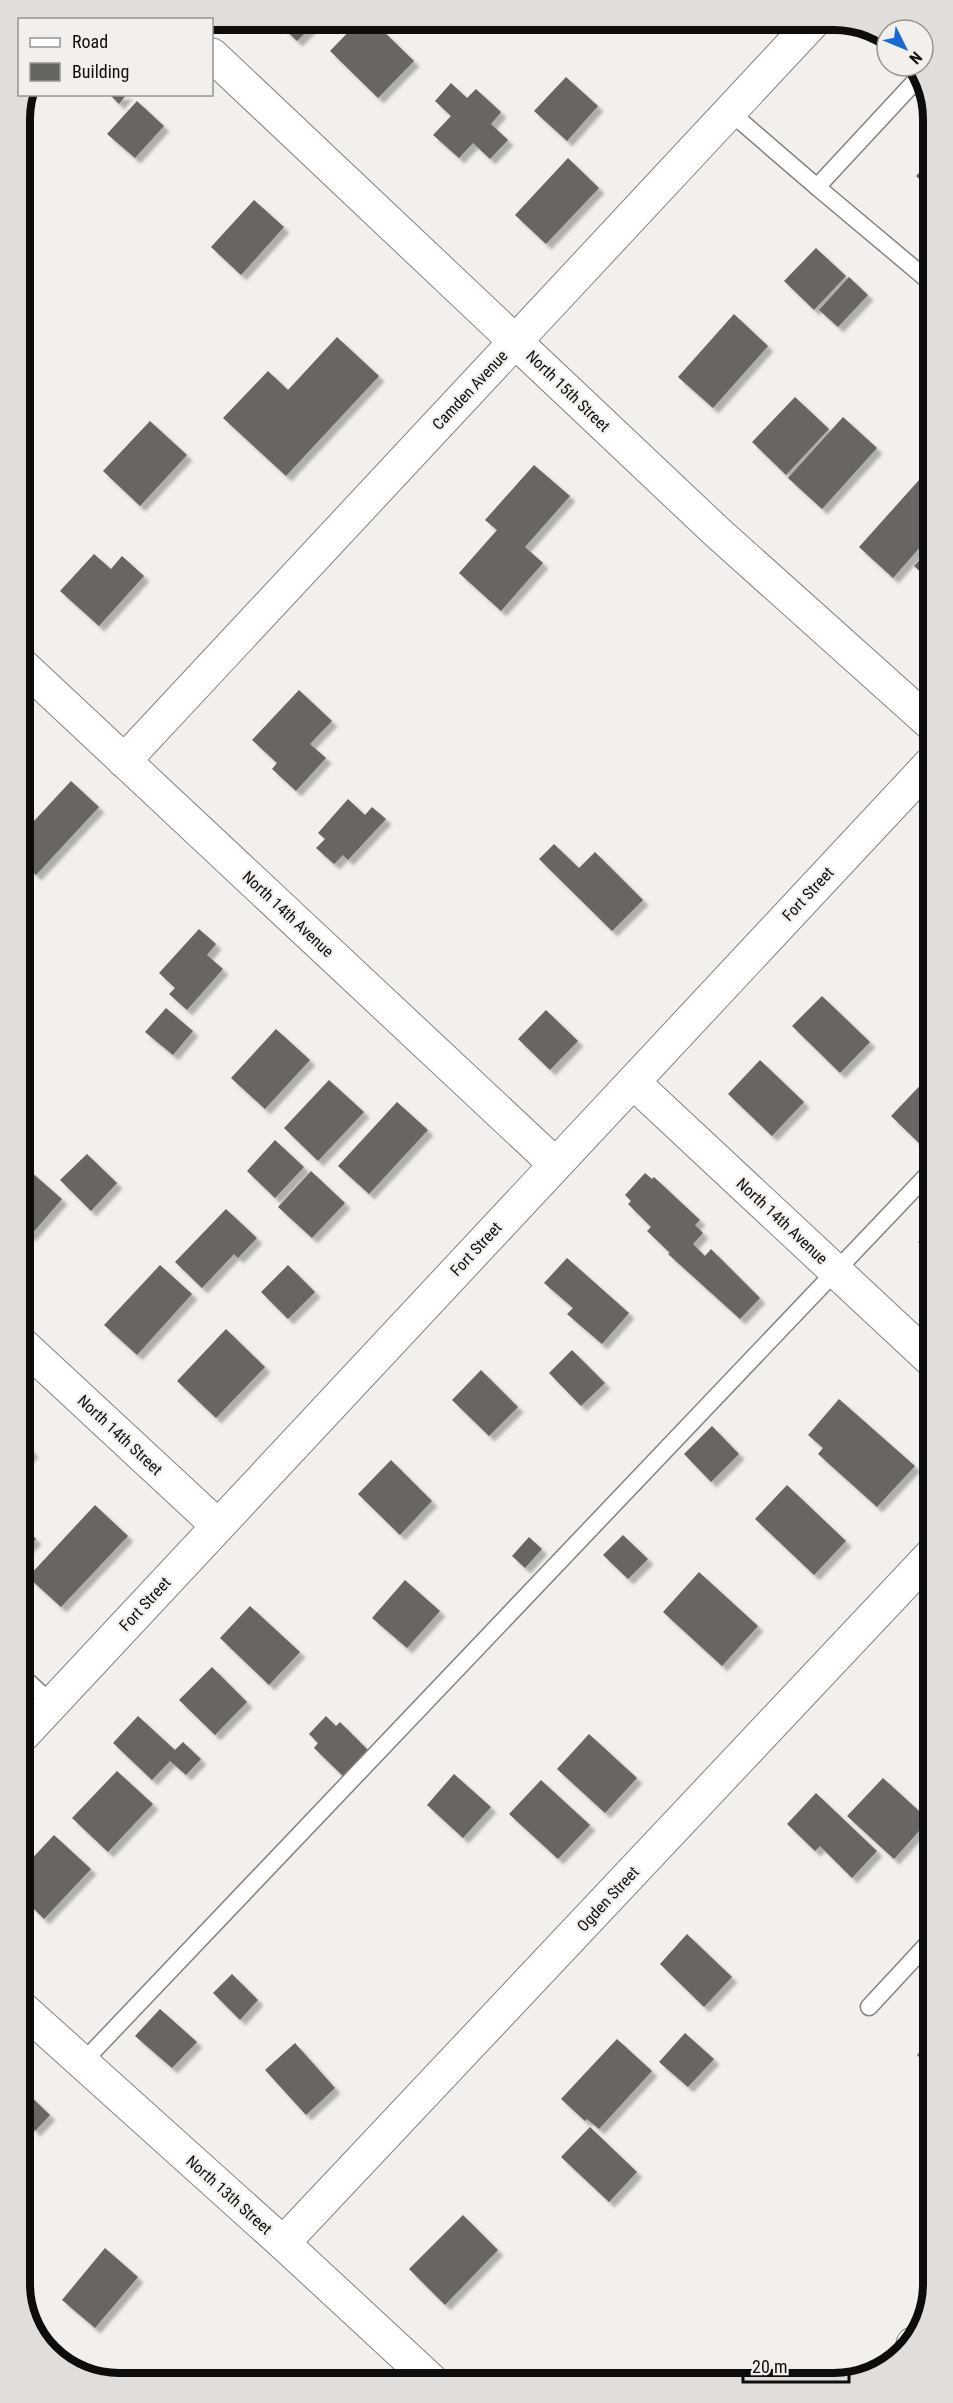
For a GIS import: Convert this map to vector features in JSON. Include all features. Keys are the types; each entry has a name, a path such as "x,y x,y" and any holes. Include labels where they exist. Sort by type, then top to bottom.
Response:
{"street":[{"name":"Camden Avenue","path":"124,760 806,30"},
{"name":"North 15th Street","path":"213,56 717,532 923,717"},
{"name":"North 14th Avenue","path":"30,672 555,1164"},
{"name":"Fort Street","path":"30,1728 923,771"},
{"name":"North 14th Avenue","path":"633,1082 923,1353"},
{"name":"North 14th Street","path":"30,1351 217,1525"},
{"name":"Ogden Street","path":"283,2243 923,1564"},
{"name":"North 13th Street","path":"30,2016 81,2064 283,2243 423,2373"}],"lane":[{"path":"817,187 915,82"},
{"path":"730,112 923,276"},
{"path":"81,2064 923,1181"},
{"path":"30,1684 52,1704"},
{"path":"869,2007 923,1949"}],"building":[{"path":"285,30 308,30 297,41"},
{"path":"350,30 382,30 414,61 378,98 330,51"},
{"path":"566,77 598,106 567,141 534,111"},
{"path":"451,83 467,98 476,89 501,112 491,124 508,140 490,159 473,143 459,158 433,135 451,116 435,101"},
{"path":"111,96 125,96 119,104"},
{"path":"137,101 164,126 135,158 107,134"},
{"path":"568,158 599,188 546,244 515,215"},
{"path":"923,168 923,182 916,176"},
{"path":"254,200 284,227 241,275 211,247"},
{"path":"816,248 846,276 814,310 784,281"},
{"path":"849,277 868,295 838,327 819,310"},
{"path":"734,314 768,346 713,408 678,377"},
{"path":"337,337 379,376 286,476 223,418 268,371 288,390"},
{"path":"795,397 829,429 786,475 752,442"},
{"path":"843,417 877,448 822,509 788,478"},
{"path":"150,421 187,455 140,506 103,471"},
{"path":"534,465 570,496 525,547 543,563 501,611 459,573 497,530 485,520"},
{"path":"919,480 923,484 923,544 893,578 859,547"},
{"path":"94,554 111,569 122,556 144,576 99,626 60,591"},
{"path":"923,556 923,574 914,566"},
{"path":"299,690 332,721 310,744 326,758 296,791 272,769 277,763 252,740"},
{"path":"71,781 99,807 36,875 30,870 30,825"},
{"path":"348,799 365,815 372,807 386,819 348,860 343,855 334,864 316,848 325,839 318,833"},
{"path":"554,844 579,868 595,852 643,900 612,931 539,859"},
{"path":"199,929 216,944 207,955 223,969 187,1010 169,994 175,988 159,973"},
{"path":"822,996 870,1042 840,1073 792,1026"},
{"path":"166,1008 193,1031 173,1055 145,1032"},
{"path":"546,1010 578,1041 550,1070 518,1039"},
{"path":"276,1029 310,1060 265,1109 231,1078"},
{"path":"760,1060 804,1102 772,1136 728,1094"},
{"path":"329,1080 364,1112 318,1161 284,1128"},
{"path":"923,1082 923,1145 891,1116"},
{"path":"397,1102 428,1130 369,1194 338,1166"},
{"path":"275,1140 304,1167 275,1198 247,1171"},
{"path":"87,1154 117,1183 91,1211 60,1180"},
{"path":"30,1171 62,1199 30,1236"},
{"path":"311,1171 345,1203 312,1238 278,1207"},
{"path":"645,1173 652,1179 654,1177 700,1220 695,1225 703,1233 693,1244 705,1256 711,1249 760,1298 740,1319 668,1254 670,1253 647,1231 651,1227 628,1204 631,1201 625,1195"},
{"path":"226,1209 257,1238 238,1258 234,1254 202,1288 175,1262"},
{"path":"923,1237 923,1247 918,1242"},
{"path":"567,1258 629,1313 602,1344 567,1314 573,1308 544,1283"},
{"path":"160,1265 192,1294 137,1355 104,1325"},
{"path":"288,1265 315,1292 288,1319 261,1292"},
{"path":"226,1329 265,1367 216,1418 177,1381"},
{"path":"572,1350 605,1383 581,1406 549,1373"},
{"path":"481,1370 518,1407 489,1436 452,1400"},
{"path":"839,1399 915,1466 877,1507 818,1454 823,1448 808,1435"},
{"path":"712,1426 739,1454 711,1482 684,1454"},
{"path":"391,1460 432,1501 400,1535 358,1494"},
{"path":"787,1485 846,1541 814,1575 755,1519"},
{"path":"95,1505 128,1536 61,1607 30,1579 30,1575"},
{"path":"30,1533 36,1539 30,1545"},
{"path":"623,1535 648,1559 628,1579 603,1555"},
{"path":"529,1537 542,1549 525,1568 512,1556"},
{"path":"699,1572 758,1626 722,1666 663,1612"},
{"path":"405,1580 440,1611 407,1648 372,1618"},
{"path":"250,1606 300,1652 269,1685 220,1638"},
{"path":"212,1667 247,1702 215,1735 179,1700"},
{"path":"138,1716 175,1750 183,1742 201,1759 186,1775 170,1761 152,1780 113,1743"},
{"path":"326,1716 336,1726 340,1722 373,1755 348,1781 314,1748 318,1743 309,1734"},
{"path":"589,1734 637,1778 605,1813 557,1769"},
{"path":"117,1771 153,1804 108,1852 72,1818"},
{"path":"454,1774 491,1807 463,1838 427,1805"},
{"path":"883,1778 923,1815 923,1827 894,1859 847,1816"},
{"path":"541,1780 590,1825 558,1859 509,1814"},
{"path":"816,1793 877,1851 852,1878 820,1846 815,1851 787,1824"},
{"path":"54,1835 91,1869 44,1919 30,1905 30,1861"},
{"path":"687,1934 732,1977 704,2007 660,1964"},
{"path":"232,1974 258,2000 240,2020 213,1993"},
{"path":"160,2009 197,2042 172,2068 135,2036"},
{"path":"685,2033 714,2059 688,2087 659,2062"},
{"path":"617,2039 652,2071 599,2129 587,2119 585,2121 561,2099"},
{"path":"295,2043 335,2088 306,2115 265,2070"},
{"path":"923,2049 923,2061 917,2055"},
{"path":"30,2096 50,2115 35,2131 30,2126"},
{"path":"590,2127 637,2172 609,2202 561,2157"},
{"path":"463,2215 498,2250 445,2305 409,2269"},
{"path":"105,2248 138,2277 95,2328 62,2300"}]}
